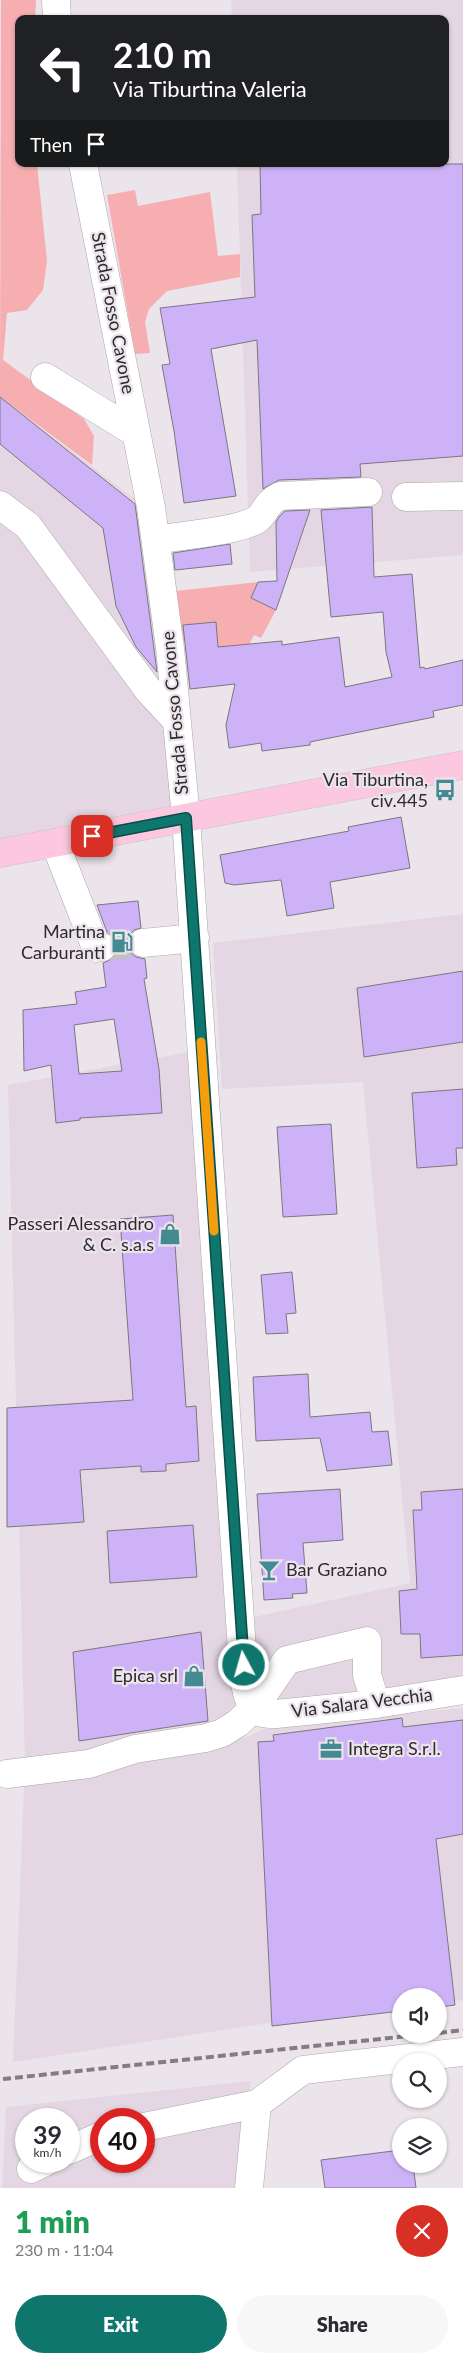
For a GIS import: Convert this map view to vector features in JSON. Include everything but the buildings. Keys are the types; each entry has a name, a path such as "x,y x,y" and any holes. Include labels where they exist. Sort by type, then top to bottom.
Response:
{"main road":[{"path":"1,853 463,765"}],"street":[{"path":"56,0 57,15"},
{"name":"Strada Fosso Cavone","path":"85,167 156,540 170,648 186,818 242,1650 247,1693 257,1710"},
{"path":"45,377 136,433"},
{"path":"156,540 241,527 258,519 270,501 280,496 368,492"},
{"path":"406,498 463,496"},
{"path":"0,505 28,526 149,691 176,720"},
{"path":"55,843 96,948 102,947"},
{"path":"143,943 194,938"},
{"path":"7,1774 89,1764 135,1749 206,1738 230,1728 257,1710 287,1660 367,1642 368,1676 376,1704"},
{"name":"Via Salara Vecchia","path":"257,1710 276,1714 376,1704 463,1690"},
{"path":"155,2124 257,2104 303,2070 463,2052"},
{"path":"249,2188 257,2104"}],"shaded area":[{"path":"1,0 36,0 35,15 15,15 15,167 37,167 47,261 43,290 27,310 7,313 3,360 84,419 94,436 92,465 0,397"},
{"path":"231,0 463,0 463,555 250,572 237,167 449,167 449,15 232,15"},
{"path":"135,190 138,206 210,192 218,256 240,254 240,277 167,291 149,309 145,322 150,353 135,354 107,195"},
{"path":"0,397 144,506 172,808 0,840"},
{"path":"258,582 251,598 276,610 261,638 254,635 232,679 221,675 217,637 182,640 176,591"},
{"path":"463,914 463,1684 287,1706 260,1690 254,1617 410,1583 363,1082 222,1089 213,943"},
{"path":"189,1052 242,1739 270,1726 463,1708 463,2000 447,2002 447,1988 392,1988 392,2008 276,2022 13,2062 25,1764 8,1085"},
{"path":"251,2081 241,2188 2,2188 6,2107"}],"tunnel":[{"path":"102,947 143,943"}],"railway":[{"path":"447,2032 463,2030"},
{"path":"3,2079 392,2038"}],"slow traffic":[{"path":"201,1042 214,1231"}],"place":[{"name":"Via Tiburtina, civ.445","path":"445,790"},
{"name":"Martina Carburanti","path":"122,942"},
{"name":"Passeri Alessandro & C. s.a.s","path":"170,1234"},
{"name":"Bar Graziano","path":"269,1570"},
{"name":"Epica srl","path":"194,1676"},
{"name":"Integra S.r.l.","path":"331,1749"}],"route":[{"path":"92,836 186,818 240,1631 244,1665"}]}
